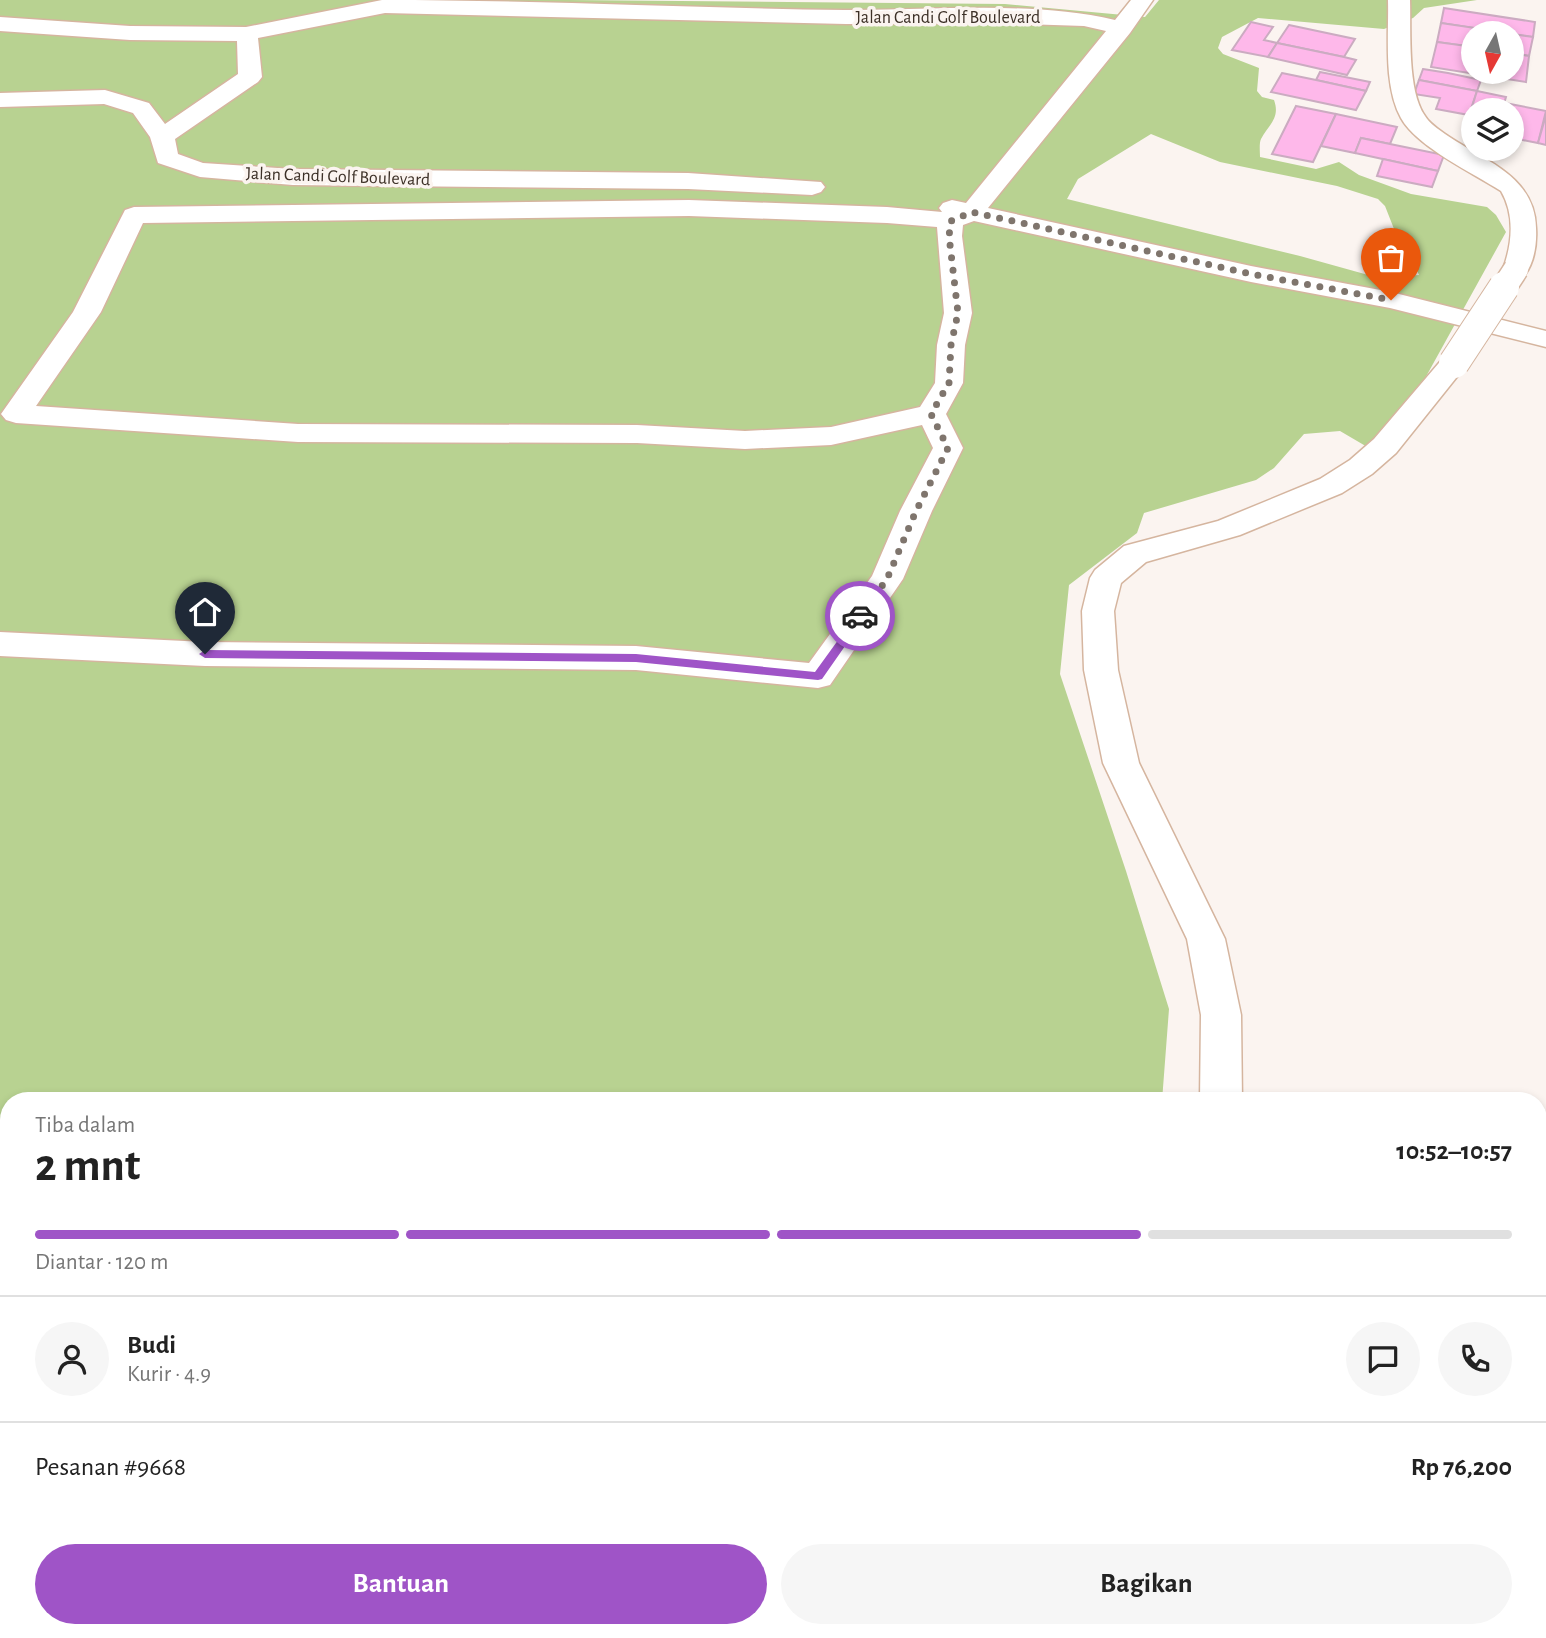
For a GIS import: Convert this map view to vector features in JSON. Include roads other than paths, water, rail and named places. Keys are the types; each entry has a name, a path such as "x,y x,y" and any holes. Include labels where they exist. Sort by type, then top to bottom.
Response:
{"street":[{"path":"961,217 689,208 134,215 87,312 16,414 298,433 637,434 744,440 831,436 931,414 949,383 951,345 958,313 949,236 961,217 1122,28 1142,0"},
{"path":"1221,1092 1221,1016 1206,939 1121,762 1101,670 1098,611 1106,578 1135,554 1229,528 1331,486 1361,467 1385,446 1454,363 1516,268 1521,254 1522,204 1518,195 1510,186 1423,129 1414,119 1401,59 1399,0"},
{"name":"Jalan Candi Golf Boulevard","path":"0,24 130,33 246,34 385,6 846,17 998,16 1084,19 1122,28"},
{"path":"0,100 105,97 141,108 162,137 250,77 250,49 246,34"},
{"name":"Jalan Candi Golf Boulevard","path":"162,137 166,158 200,170 267,176 688,181 839,189"},
{"path":"866,190 961,217 1391,300 1546,339"},
{"path":"0,644 205,654 636,658 818,676 887,579 916,511 948,448 931,414"}]}
